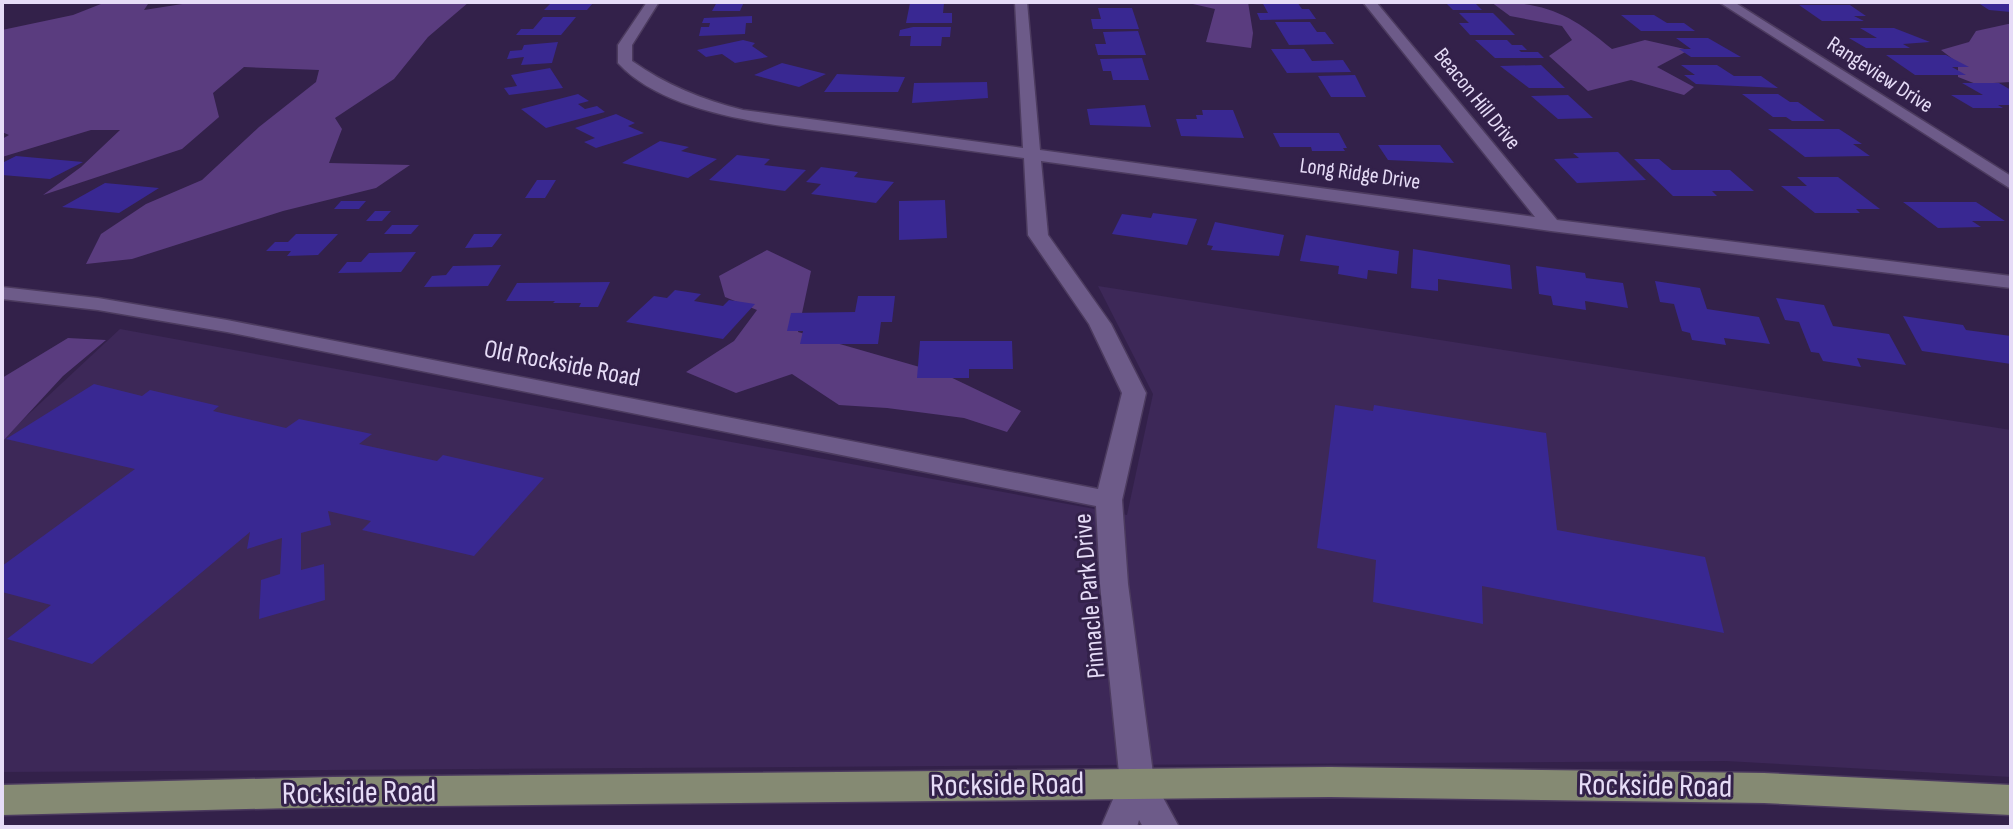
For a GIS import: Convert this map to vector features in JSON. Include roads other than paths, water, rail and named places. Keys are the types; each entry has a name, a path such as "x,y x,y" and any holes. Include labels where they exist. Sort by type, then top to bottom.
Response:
{"main road":[{"name":"Rockside Road","path":"2,800 333,792 1137,783 1764,788 2011,800"}],"street":[{"name":"Long Ridge Drive","path":"653,2 625,45 625,63 643,77 703,106 790,123 1551,225 2011,282"},
{"name":"Pinnacle Park Drive","path":"1021,2 1038,235 1100,324 1134,393 1109,500 1114,584 1137,783"},
{"name":"Beacon Hill Drive","path":"1369,2 1551,225"},
{"name":"Rangeview Drive","path":"1725,2 2011,184"},
{"name":"Old Rockside Road","path":"2,293 98,304 243,329 1109,500"},
{"path":"1119,827 1137,783"},
{"path":"1137,783 1161,827"}]}
